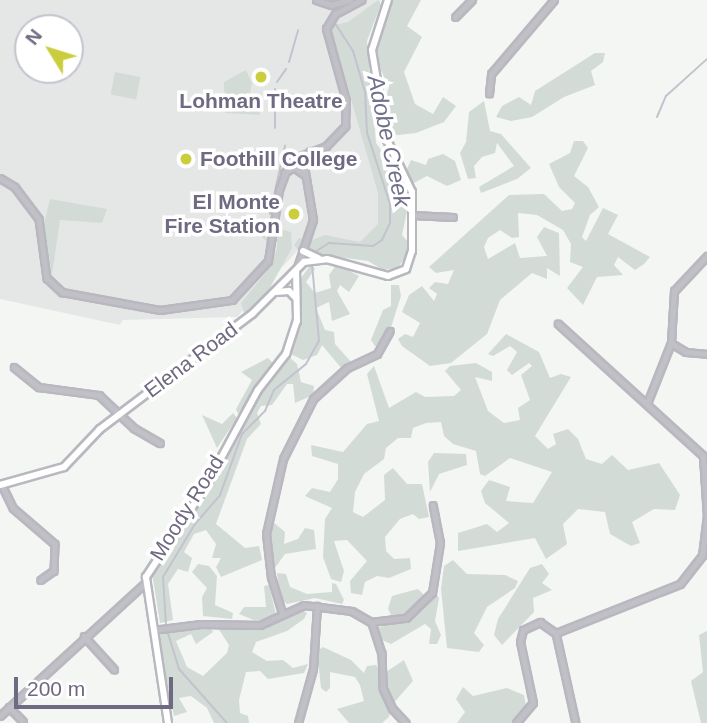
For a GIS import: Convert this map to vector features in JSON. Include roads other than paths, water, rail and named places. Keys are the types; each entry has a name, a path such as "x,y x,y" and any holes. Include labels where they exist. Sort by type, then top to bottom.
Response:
{"street":[{"path":"316,0 331,5 350,0"},
{"path":"0,178 15,187 38,219 45,271 54,286 71,295 168,310 225,303 253,283 270,255 284,174 294,156 313,150 339,136 347,119 326,26 335,14 361,0"},
{"path":"303,251 383,276 397,275 410,261 410,184 385,132 372,50 388,0"},
{"path":"455,18 472,0"},
{"path":"489,94 491,74 554,0"},
{"name":"Elena Road","path":"1,485 64,467 121,413 275,292 296,269 313,220 303,158 313,150"},
{"path":"284,174 297,168 307,179"},
{"path":"412,215 453,217"},
{"path":"648,401 671,343 674,291 707,256"},
{"path":"296,269 308,260 320,258"},
{"name":"Moody Road","path":"168,723 145,583 150,567 206,486 247,407 286,354 295,336 296,269"},
{"path":"275,292 289,291 297,299"},
{"path":"556,633 680,584 702,556 707,517 703,456 648,401 558,324"},
{"path":"282,613 271,578 266,534 283,459 313,398 347,368 377,354 390,331"},
{"path":"671,343 686,352 707,354"},
{"path":"14,367 39,387 99,395 134,428 160,443"},
{"path":"1,485 13,508 55,544 54,571 41,580"},
{"path":"153,630 201,624 260,625 282,613 317,606 352,611 372,622 406,618 432,593 440,543 433,506"},
{"path":"0,716 83,636 145,583"},
{"path":"298,723 313,669 317,606"},
{"path":"372,622 382,653 383,688 393,709 406,723"},
{"path":"516,723 533,703 520,642 523,630 540,622 556,633 576,723"},
{"path":"83,636 114,669"},
{"path":"9,707 23,721"}],"waterway":[{"name":"Adobe Creek","path":"315,252 329,243 373,246 382,240 390,223 390,204 367,133 365,92 353,51 335,23"},
{"path":"289,62 298,30"},
{"path":"657,117 666,96 707,59"},
{"path":"277,82 286,69"},
{"path":"275,89 275,128"},
{"path":"270,214 285,146"},
{"name":"Adobe Creek","path":"166,625 163,577 195,524 220,495 242,434 265,411 274,390 306,364 319,341 312,264"},
{"name":"Adobe Creek","path":"167,630 179,669 227,723"}],"place":[{"name":"Lohman Theatre","path":"261,77"},
{"name":"Foothill College","path":"186,159"},
{"name":"El Monte Fire Station","path":"294,214"}]}
